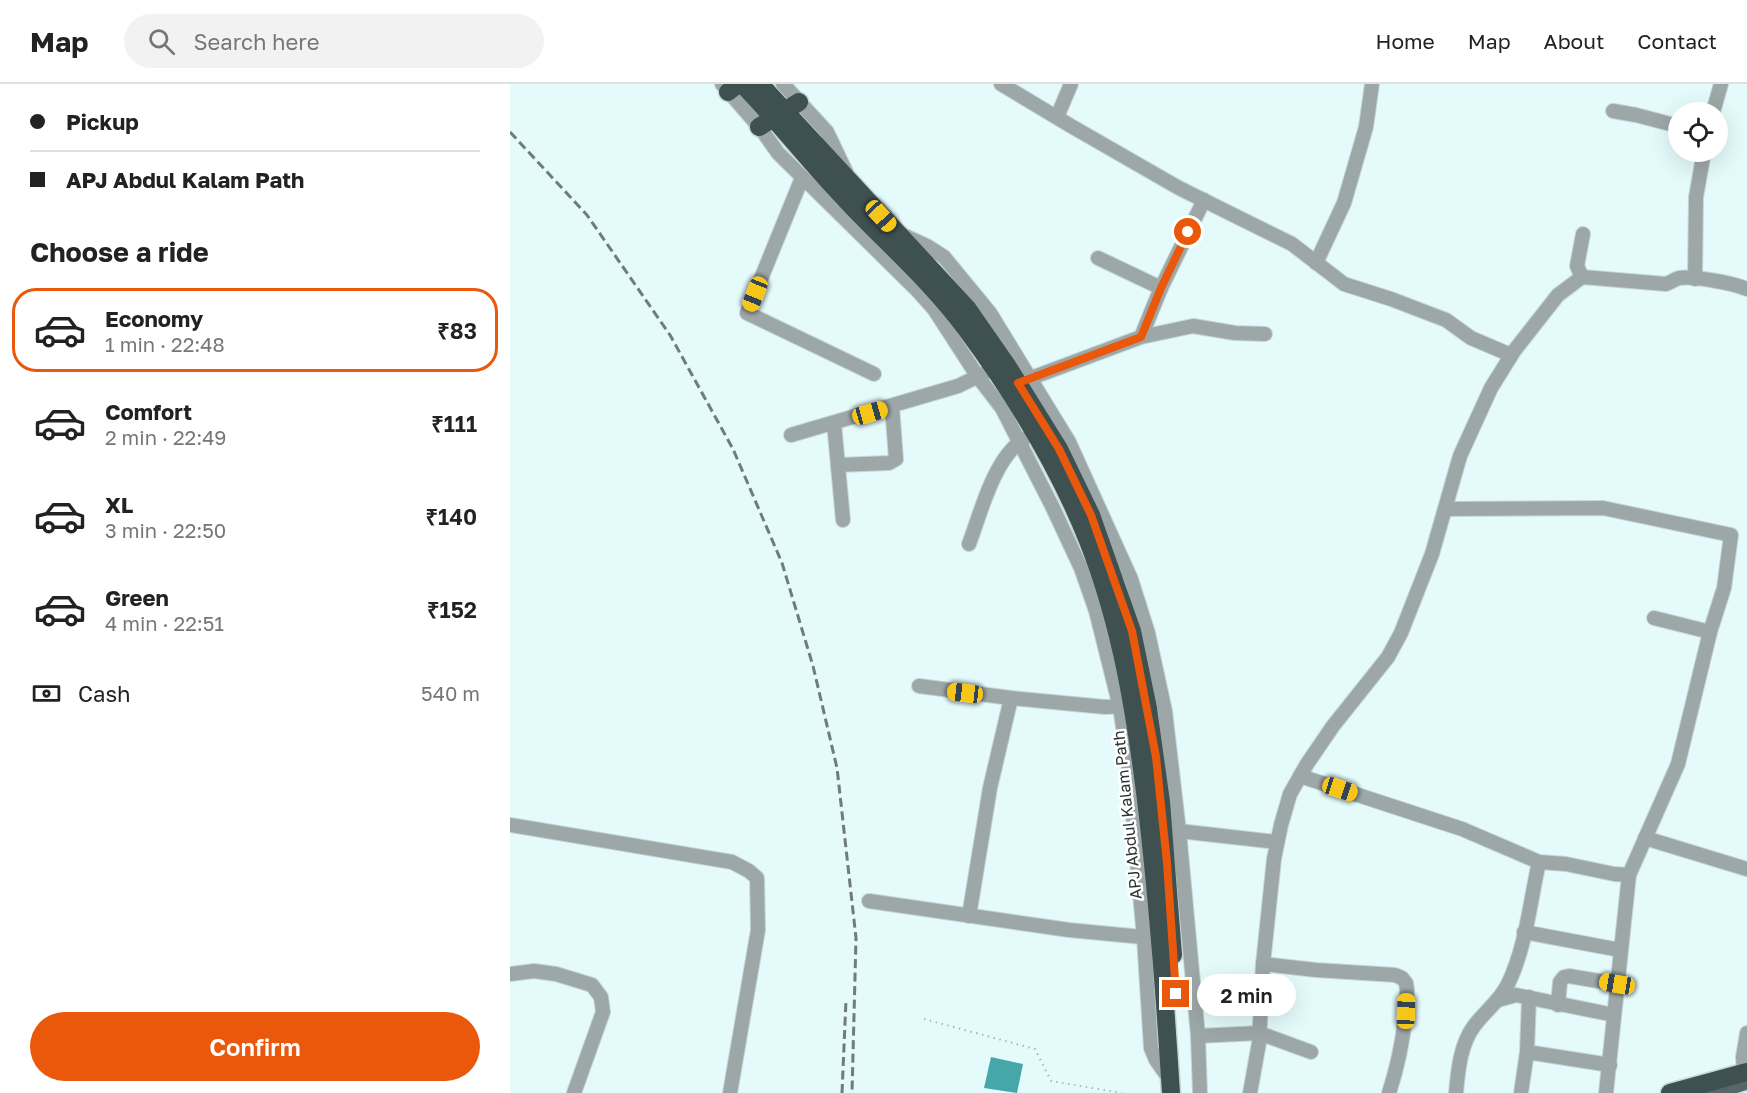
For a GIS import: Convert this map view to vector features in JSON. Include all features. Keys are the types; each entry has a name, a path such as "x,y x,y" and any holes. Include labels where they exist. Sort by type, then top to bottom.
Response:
{"highway":[{"name":"APJ Abdul Kalam Path","path":"760,84 779,114 833,175 908,272 953,312 1034,433 1088,540 1104,612 1142,709 1156,757 1171,832 1167,863 1182,958 1171,1090"},
{"name":"APJ Abdul Kalam Path","path":"732,86 779,114"},
{"name":"APJ Abdul Kalam Path","path":"833,175 851,184 967,308 992,369 1024,380 1091,515 1132,631 1142,709 1153,859 1152,938 1171,1090"},
{"path":"1670,1093 1746,1077"}],"main road":[{"path":"1712,1093 1746,1077"}],"street":[{"path":"783,84 779,114 778,153 802,178 908,272"},
{"path":"1001,84 1204,200 1292,244 1344,284 1446,320 1471,338 1511,355"},
{"path":"1057,117 1071,84"},
{"path":"1316,263 1344,202 1366,127 1372,84"},
{"path":"1716,102 1721,84"},
{"path":"1613,111 1668,123"},
{"path":"779,114 827,132 851,184"},
{"path":"1695,279 1696,197 1702,162"},
{"path":"802,178 747,313 874,374"},
{"path":"1141,337 1161,288 1204,200"},
{"path":"896,232 927,246 944,257 990,314 1024,380 1141,337 1193,326 1234,333 1265,334"},
{"path":"1582,277 1577,266 1583,234"},
{"path":"1098,258 1161,288"},
{"path":"1250,1093 1259,1033 1263,964 1277,842 1290,794 1333,726 1388,657 1401,633 1422,582 1446,509 1460,456 1476,417 1511,355 1558,295 1582,277 1666,285 1678,278 1695,279 1738,285 1747,289"},
{"path":"791,435 958,386 992,369 1002,408 1104,612"},
{"path":"838,465 889,463 896,459 892,406"},
{"path":"834,423 843,520"},
{"path":"969,544 1000,466 1019,442 1034,433"},
{"path":"1446,509 1603,508 1731,535 1724,588 1710,632 1678,764 1629,875 1606,1093"},
{"path":"1654,618 1710,632"},
{"path":"919,686 1011,698 1142,709"},
{"path":"969,916 990,788 1011,698"},
{"path":"1300,776 1462,829 1539,862 1566,864 1629,875"},
{"path":"510,825 732,862 757,878 759,930 730,1093"},
{"path":"1171,832 1277,842"},
{"path":"1645,838 1747,869"},
{"path":"1456,1093 1460,1064 1469,1034 1474,1025 1498,1000 1514,970 1539,862"},
{"path":"869,901 1069,930 1152,938"},
{"path":"1524,932 1620,950"},
{"path":"1182,958 1198,1036 1200,1093"},
{"path":"1263,964 1316,970 1384,973 1402,978 1407,990 1403,1038 1389,1093"},
{"path":"510,974 534,971 556,974 592,985 601,997 603,1012 574,1093"},
{"path":"1558,1005 1560,982 1564,977 1617,984"},
{"path":"1498,1000 1516,995 1614,1015"},
{"path":"1521,1093 1527,1052 1529,997"},
{"path":"1198,1036 1259,1033 1311,1052"},
{"path":"1746,1077 1743,1056 1747,1033"},
{"path":"1527,1052 1610,1065"}],"path":[{"path":"924,1019 1035,1049 1051,1081 1122,1093"}],"water":[{"path":"991,1057 1023,1064 1017,1093 984,1088"}],"railway":[{"path":"510,132 587,215 670,335 733,449 782,563 813,666 837,768 856,938 852,1093"},
{"path":"842,1093 846,1000"}],"route":[{"path":"1176,994 1167,863 1156,757 1132,631 1091,515 1059,449 1018,383 1141,337 1188,232"}]}
